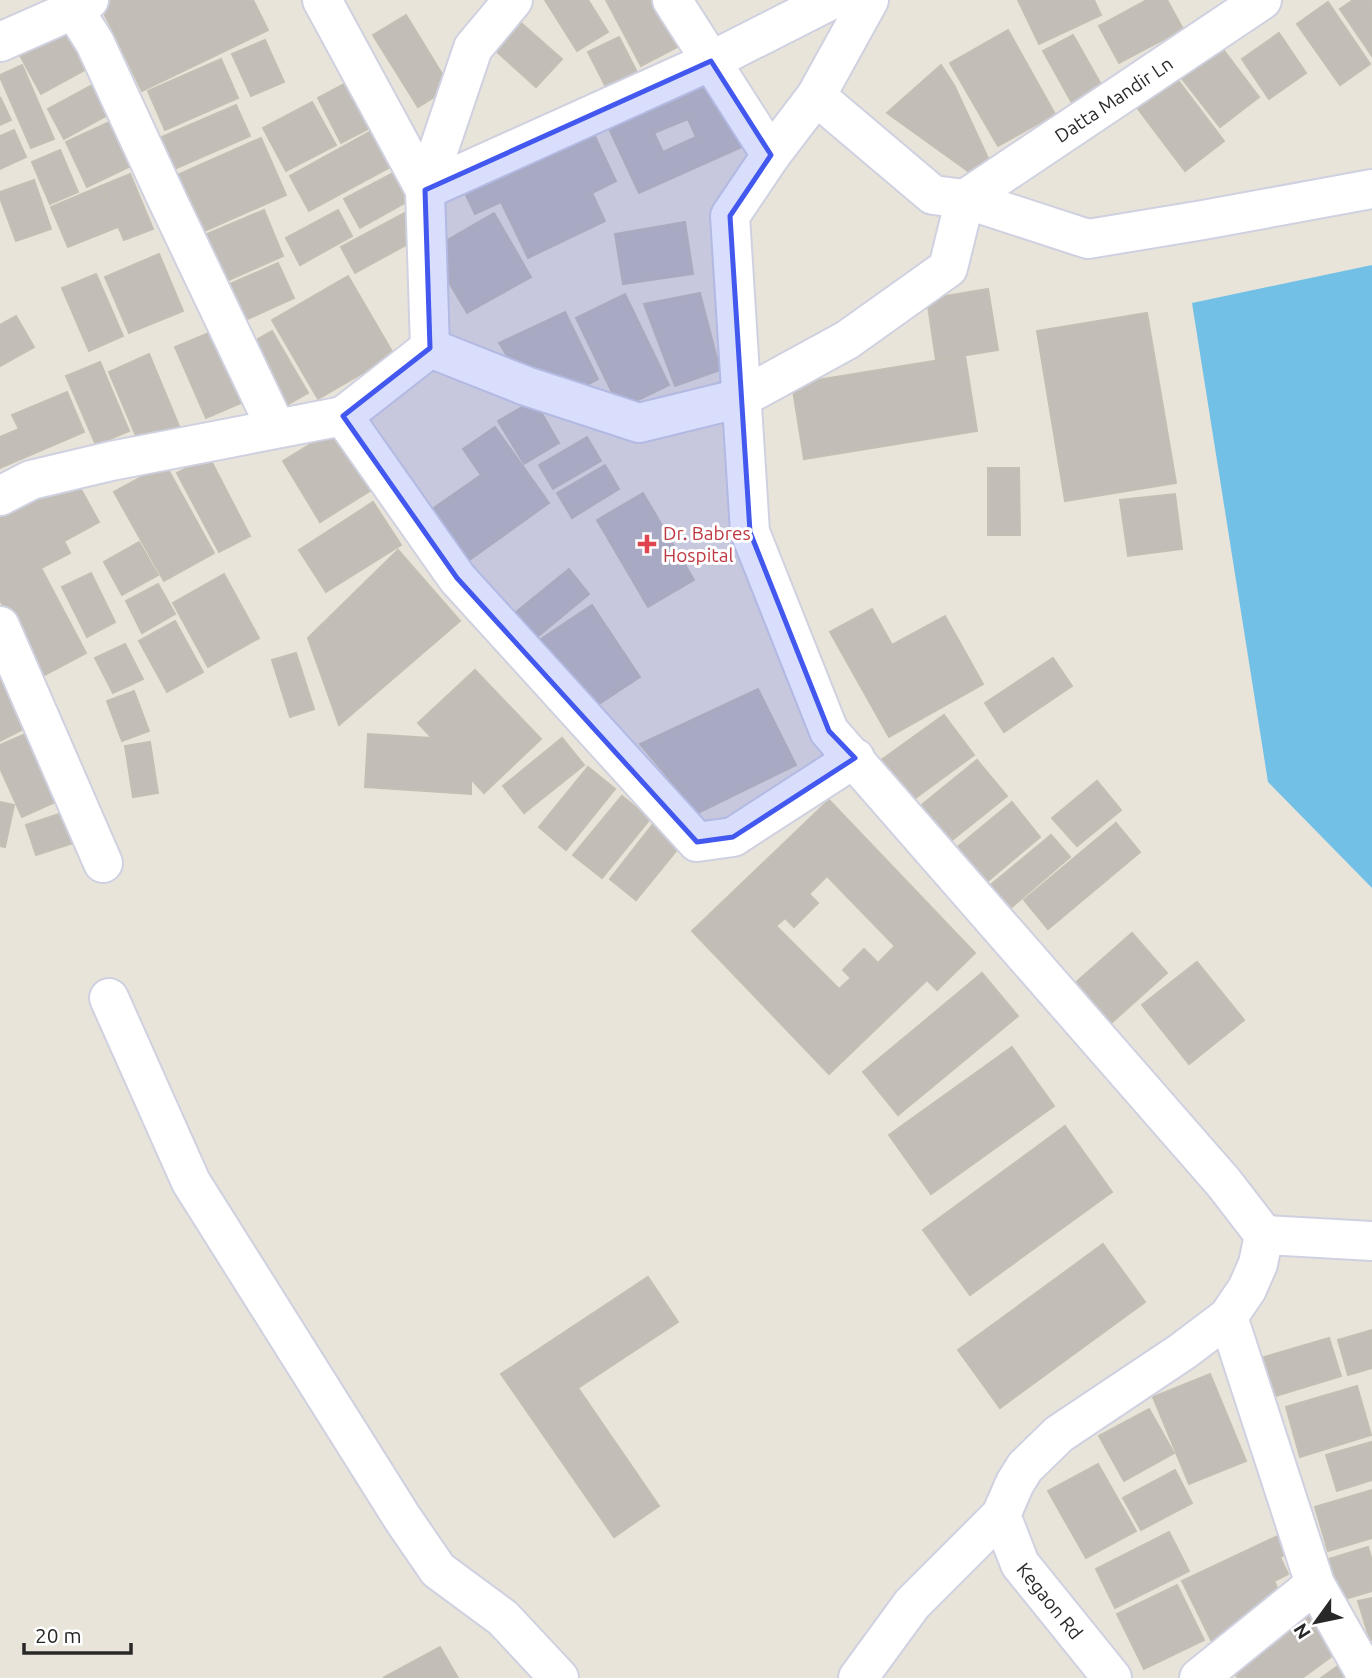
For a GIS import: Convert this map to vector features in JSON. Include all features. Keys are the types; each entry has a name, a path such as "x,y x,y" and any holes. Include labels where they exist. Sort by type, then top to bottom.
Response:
{"street":[{"path":"322,0 425,190"},
{"path":"430,348 425,190 473,48 513,0"},
{"path":"672,0 771,155"},
{"path":"425,190 711,61 831,0"},
{"path":"869,0 816,96 771,155 730,216 750,532 829,730 1224,1183 1264,1235 1372,1241"},
{"name":"Datta Mandir Ln","path":"965,199 1262,0"},
{"path":"0,42 77,3 276,429"},
{"path":"816,96 933,195 965,199 1088,239 1372,189"},
{"path":"430,348 526,386 639,423 741,398 847,340 948,268 965,199"},
{"path":"0,496 31,480 111,461 343,416 430,348"},
{"path":"343,416 457,578 696,842 733,837 855,758"},
{"path":"0,626 103,863"},
{"path":"109,998 191,1182 403,1518 438,1570 503,1618 559,1678"},
{"path":"858,1678 912,1604 1001,1515 1025,1467 1059,1434 1183,1351 1228,1317 1247,1289 1258,1264 1264,1235"},
{"path":"1228,1317 1315,1584 1368,1678"},
{"name":"Kegaon Rd","path":"1001,1515 1020,1564 1112,1678"},
{"path":"1199,1678 1315,1584"}],"highlighted area":[{"path":"711,61 771,155 730,216 750,532 829,731 855,758 733,837 697,842 457,578 343,416 430,348 425,190"}],"water":[{"path":"1372,265 1372,888 1268,782 1192,303"}],"building":[{"path":"111,0 253,0 268,30 142,91 100,5"},
{"path":"545,0 588,0 608,32 577,51"},
{"path":"606,0 658,0 681,45 641,66"},
{"path":"1018,0 1094,0 1101,15 1039,44"},
{"path":"1147,0 1167,0 1183,29 1119,63 1099,26"},
{"path":"1353,0 1372,0 1372,56 1340,9"},
{"path":"1328,2 1370,64 1340,85 1297,24"},
{"path":"406,15 450,87 418,107 373,35"},
{"path":"512,15 562,59 536,87 487,43"},
{"path":"66,23 90,67 41,94 17,50"},
{"path":"1008,30 1055,114 998,146 950,63"},
{"path":"1279,33 1306,73 1269,99 1242,59"},
{"path":"1073,35 1102,86 1072,103 1043,51"},
{"path":"619,37 642,82 611,97 588,52"},
{"path":"265,40 284,82 251,96 232,54"},
{"path":"1216,40 1259,97 1220,127 1176,71"},
{"path":"221,59 238,98 165,130 148,91"},
{"path":"22,65 54,139 31,148 0,77"},
{"path":"941,65 954,85 988,158 972,174 887,113"},
{"path":"1168,67 1224,141 1185,171 1129,97"},
{"path":"709,70 744,146 639,193 604,118","holes":["688,119 696,137 663,152 654,133"]},
{"path":"361,75 385,120 341,143 318,98"},
{"path":"96,83 113,112 64,139 48,109"},
{"path":"0,97 11,120 0,125"},
{"path":"312,102 336,145 286,171 263,128"},
{"path":"236,105 250,136 170,171 157,139"},
{"path":"118,118 139,162 87,187 66,142"},
{"path":"590,126 616,181 592,193 605,221 528,258 501,202 475,214 462,187"},
{"path":"14,130 26,157 0,169 0,136"},
{"path":"373,130 392,166 309,211 290,176"},
{"path":"261,138 286,195 191,237 166,180"},
{"path":"60,150 78,192 50,204 32,162"},
{"path":"393,173 408,201 360,228 344,199"},
{"path":"130,174 153,229 124,240 101,186"},
{"path":"34,180 51,229 16,241 0,192"},
{"path":"101,186 118,227 68,247 51,207"},
{"path":"264,210 283,256 220,284 200,237"},
{"path":"338,210 352,236 300,265 286,238"},
{"path":"410,210 424,235 355,273 341,247"},
{"path":"494,213 531,277 467,313 430,250"},
{"path":"685,222 693,274 623,284 615,234"},
{"path":"159,254 183,311 129,333 105,277"},
{"path":"278,263 294,298 239,323 223,287"},
{"path":"96,274 123,336 89,351 62,288"},
{"path":"348,276 394,355 318,399 272,320"},
{"path":"988,289 998,350 936,360 927,299"},
{"path":"700,293 720,370 675,386 644,304"},
{"path":"625,294 669,385 620,409 576,318"},
{"path":"565,312 598,379 574,392 522,380 499,343"},
{"path":"1147,313 1176,483 1065,501 1037,331"},
{"path":"16,316 34,347 0,366 0,325"},
{"path":"272,331 308,393 278,410 242,348"},
{"path":"211,332 241,403 206,418 175,347"},
{"path":"149,354 179,426 139,443 109,372"},
{"path":"965,356 977,431 804,459 792,384"},
{"path":"100,362 129,431 96,445 66,376"},
{"path":"67,392 84,432 0,468 0,437 19,429 12,415"},
{"path":"534,400 559,443 524,464 498,421"},
{"path":"495,427 549,503 461,566 425,514 481,475 463,449"},
{"path":"335,429 373,489 320,522 283,461"},
{"path":"587,437 601,461 553,489 539,465"},
{"path":"209,457 250,536 219,552 177,473"},
{"path":"165,464 214,553 164,581 114,492"},
{"path":"605,465 619,489 572,518 557,493"},
{"path":"988,468 1019,468 1020,535 988,535"},
{"path":"73,475 99,522 64,541 70,553 41,568 86,653 41,677 0,600 0,504"},
{"path":"643,493 694,580 648,607 597,520"},
{"path":"1175,494 1182,549 1128,556 1120,500"},
{"path":"373,502 401,545 326,592 299,550"},
{"path":"139,542 158,575 122,595 104,562"},
{"path":"398,550 460,621 339,725 308,638"},
{"path":"569,569 589,594 531,642 510,617"},
{"path":"91,573 115,622 87,637 62,587"},
{"path":"224,574 259,638 208,667 173,603"},
{"path":"158,584 175,614 142,633 126,601"},
{"path":"592,605 640,677 587,712 538,641"},
{"path":"872,609 892,645 945,616 983,684 889,737 830,632"},
{"path":"175,621 203,672 167,692 139,641"},
{"path":"125,644 143,679 113,693 95,658"},
{"path":"296,653 314,709 290,717 272,660"},
{"path":"1053,658 1072,686 1004,732 985,703"},
{"path":"0,661 33,724 0,741"},
{"path":"475,670 541,739 484,793 471,779 471,794 365,787 368,734 432,738 418,723"},
{"path":"758,689 796,765 698,813 640,744"},
{"path":"134,691 149,731 122,741 107,701"},
{"path":"944,715 974,755 903,807 873,766"},
{"path":"32,731 62,799 22,817 0,768 0,745"},
{"path":"562,738 584,765 524,813 503,786"},
{"path":"150,742 158,793 133,797 125,746"},
{"path":"977,760 1007,796 947,844 918,808"},
{"path":"588,767 615,789 566,850 539,827"},
{"path":"1097,781 1121,810 1077,846 1052,818"},
{"path":"622,796 650,819 602,878 573,855"},
{"path":"829,800 975,953 937,990 927,980 829,1074 692,931","holes":["827,876 895,946 878,963 864,949 843,970 851,978 839,989 776,926 785,918 794,927 818,903 809,894"]},
{"path":"0,802 14,805 5,847 0,846"},
{"path":"1012,802 1040,837 983,885 954,850"},
{"path":"62,813 73,843 36,855 26,825"},
{"path":"654,823 681,845 636,900 610,879"},
{"path":"1116,823 1140,852 1048,929 1024,900"},
{"path":"1051,835 1070,857 1006,912 987,888"},
{"path":"1132,933 1167,973 1110,1024 1074,984"},
{"path":"1197,962 1244,1020 1189,1064 1142,1005"},
{"path":"982,973 1018,1016 898,1115 863,1072"},
{"path":"1012,1047 1054,1106 931,1194 889,1135"},
{"path":"1065,1126 1112,1192 970,1295 923,1230"},
{"path":"1103,1244 1145,1302 1000,1408 958,1350"},
{"path":"648,1277 678,1322 578,1388 659,1506 614,1537 501,1374"},
{"path":"1372,1330 1372,1368 1348,1375 1338,1340"},
{"path":"1329,1338 1341,1376 1266,1399 1254,1360"},
{"path":"1210,1374 1246,1461 1189,1484 1153,1397"},
{"path":"1357,1386 1371,1435 1300,1457 1286,1407"},
{"path":"1149,1409 1174,1453 1124,1481 1099,1436"},
{"path":"1371,1442 1372,1480 1337,1491 1326,1455"},
{"path":"1098,1464 1136,1531 1086,1558 1048,1491"},
{"path":"1175,1470 1192,1503 1141,1530 1123,1498"},
{"path":"1372,1490 1372,1538 1328,1551 1315,1507"},
{"path":"1169,1532 1189,1571 1115,1608 1096,1569"},
{"path":"1284,1533 1292,1551 1280,1557 1288,1574 1274,1581 1280,1594 1215,1648 1182,1581"},
{"path":"1368,1547 1372,1561 1372,1591 1342,1600 1329,1559"},
{"path":"1177,1585 1204,1640 1144,1669 1117,1614"},
{"path":"1372,1598 1372,1640 1370,1640 1358,1601"},
{"path":"1310,1611 1339,1651 1302,1678 1238,1678 1231,1668"},
{"path":"440,1647 458,1678 383,1678"},
{"path":"1348,1659 1361,1678 1321,1678"}],"place":[{"name":"Dr. Babres Hospital","path":"647,544"}]}
